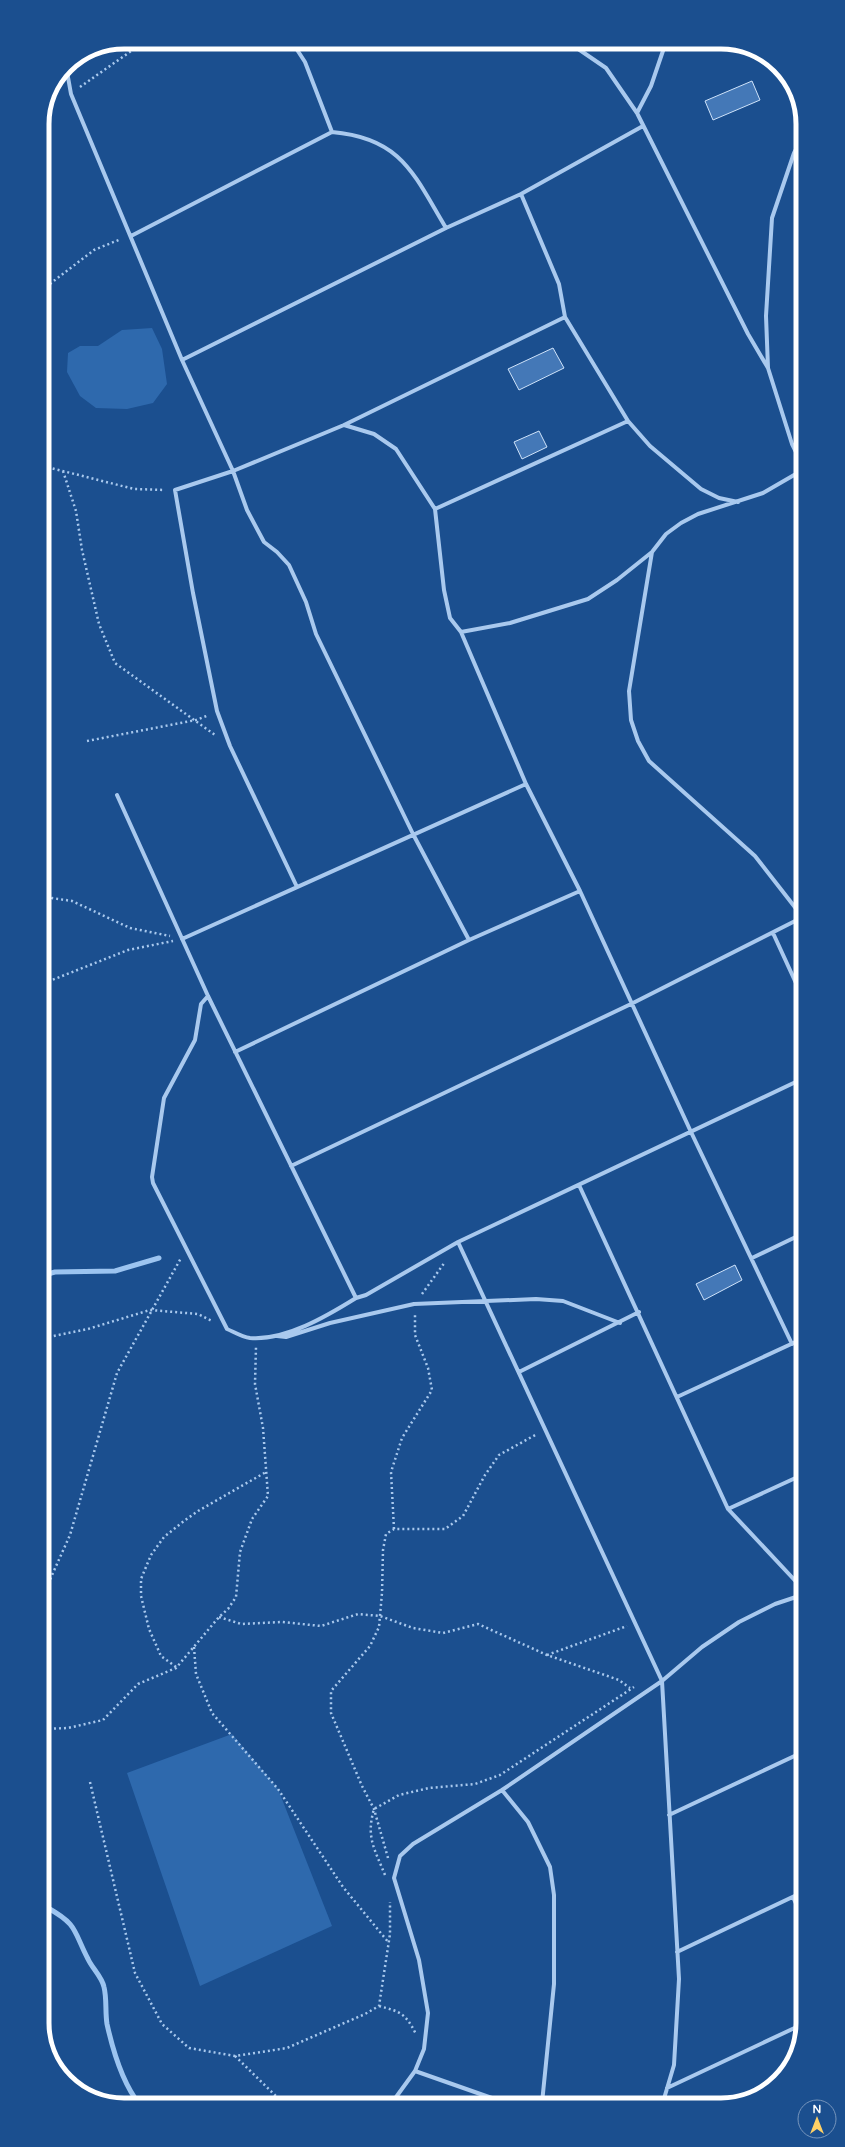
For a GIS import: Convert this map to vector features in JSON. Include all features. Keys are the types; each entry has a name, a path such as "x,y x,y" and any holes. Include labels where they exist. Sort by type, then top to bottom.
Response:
{"street":[{"path":"297,49 305,62 332,132"},
{"path":"578,49 606,68 637,113 748,334 768,368 792,444 796,452"},
{"path":"637,113 651,86 664,49"},
{"path":"68,74 71,94 182,360 233,471 247,510 264,542 278,552 289,565 306,602 316,634 413,834 469,940"},
{"path":"182,360 446,228 521,194 643,126"},
{"path":"131,236 332,132 350,133 379,142 397,154 411,170 446,228"},
{"path":"768,368 766,316 772,218 796,149"},
{"path":"521,194 559,284 565,317 628,421 655,451 701,489 719,498 738,502"},
{"path":"297,887 230,746 217,711 193,593 175,490 233,471 344,426 565,317"},
{"path":"436,509 628,421"},
{"path":"344,426 374,434 396,449 436,509 444,590 450,618 461,632 526,784 580,891 631,1004 792,1344"},
{"path":"461,632 510,623 588,599 617,580 652,552 666,534 681,523 698,514 764,493 796,475"},
{"path":"652,552 630,691 631,720 638,741 649,761 755,856 796,909"},
{"path":"182,939 526,784"},
{"path":"117,795 208,996 356,1298"},
{"path":"236,1052 469,940 580,891"},
{"path":"291,1166 631,1004 773,933 796,919"},
{"path":"773,933 796,981"},
{"path":"208,996 201,1004 195,1040 164,1098 152,1177 227,1329 242,1336 256,1338 274,1336 286,1337 330,1323 414,1304 536,1299 563,1301 620,1323"},
{"path":"274,1336 308,1325 356,1298 366,1295 458,1242 796,1082"},
{"path":"579,1185 639,1312 728,1509 796,1582"},
{"path":"752,1258 796,1237"},
{"path":"458,1242 487,1301 662,1681 679,1979 674,2065 664,2098"},
{"path":"519,1372 620,1323 639,1312"},
{"path":"677,1397 796,1342"},
{"path":"728,1509 796,1478"},
{"path":"395,2098 415,2071 424,2049 428,2013 419,1960 394,1878 400,1856 413,1844 502,1790 662,1681 702,1647 739,1622 776,1604 796,1597"},
{"path":"669,1815 796,1755"},
{"path":"502,1790 528,1822 550,1867 554,1895 554,1984 543,2098"},
{"path":"678,1952 796,1896"},
{"path":"793,1897 796,1904"},
{"path":"667,2088 796,2028"},
{"path":"415,2071 492,2098"}],"path":[{"path":"71,94 134,49"},
{"path":"49,285 94,250 131,236"},
{"path":"49,468 134,489 175,490"},
{"path":"63,471 76,511 82,550 99,624 114,663 196,720 230,746"},
{"path":"87,741 196,720 217,711"},
{"path":"49,896 52,898 72,901 130,928 182,939"},
{"path":"49,980 128,950 182,939"},
{"path":"49,1582 70,1535 117,1372 150,1310 186,1248"},
{"path":"394,1528 391,1472 402,1438 432,1390 428,1368 415,1335 414,1304 445,1261"},
{"path":"49,1337 88,1329 150,1310 198,1314 227,1329"},
{"path":"49,1729 68,1728 103,1720 138,1684 176,1668 219,1617 228,1609 236,1597 240,1552 252,1520 268,1496 263,1428 255,1384 256,1338"},
{"path":"394,1878 374,1809 362,1786 332,1713 332,1691 370,1646 379,1627 383,1550 386,1534 394,1528 445,1528 463,1516 485,1475 499,1455 546,1430"},
{"path":"176,1668 161,1656 150,1629 141,1596 141,1579 151,1555 164,1537 198,1511 266,1472"},
{"path":"219,1617 241,1624 282,1622 321,1626 358,1614 380,1616 413,1628 442,1633 478,1624 547,1654 618,1680 630,1688"},
{"path":"547,1654 635,1623"},
{"path":"194,1646 196,1674 212,1713 278,1789 343,1887 389,1943"},
{"path":"388,1883 371,1839 370,1824 374,1809 399,1795 429,1788 475,1784 500,1775 630,1688 636,1687"},
{"path":"90,1782 135,1973 162,2024 189,2048 236,2056 287,2048 365,2014 379,2006 395,2010 406,2017 424,2049"},
{"path":"379,2006 389,1943 390,1897"},
{"path":"236,2056 278,2098"}],"shaded area":[{"path":"152,328 162,349 167,384 153,403 127,409 96,408 80,396 67,372 68,353 80,346 98,346 122,330"},
{"path":"232,1734 278,1789 332,1926 200,1986 127,1773"}],"building":[{"path":"752,81 760,100 713,120 705,101"},
{"path":"553,348 564,368 519,390 508,369"},
{"path":"539,431 547,447 522,459 514,442"},
{"path":"735,1265 742,1280 704,1300 696,1284"}],"waterway":[{"path":"49,1274 55,1272 115,1271 159,1258"},
{"path":"49,1909 65,1919 74,1929 90,1962 103,1983 107,2024 115,2056 123,2077 135,2098"}]}
